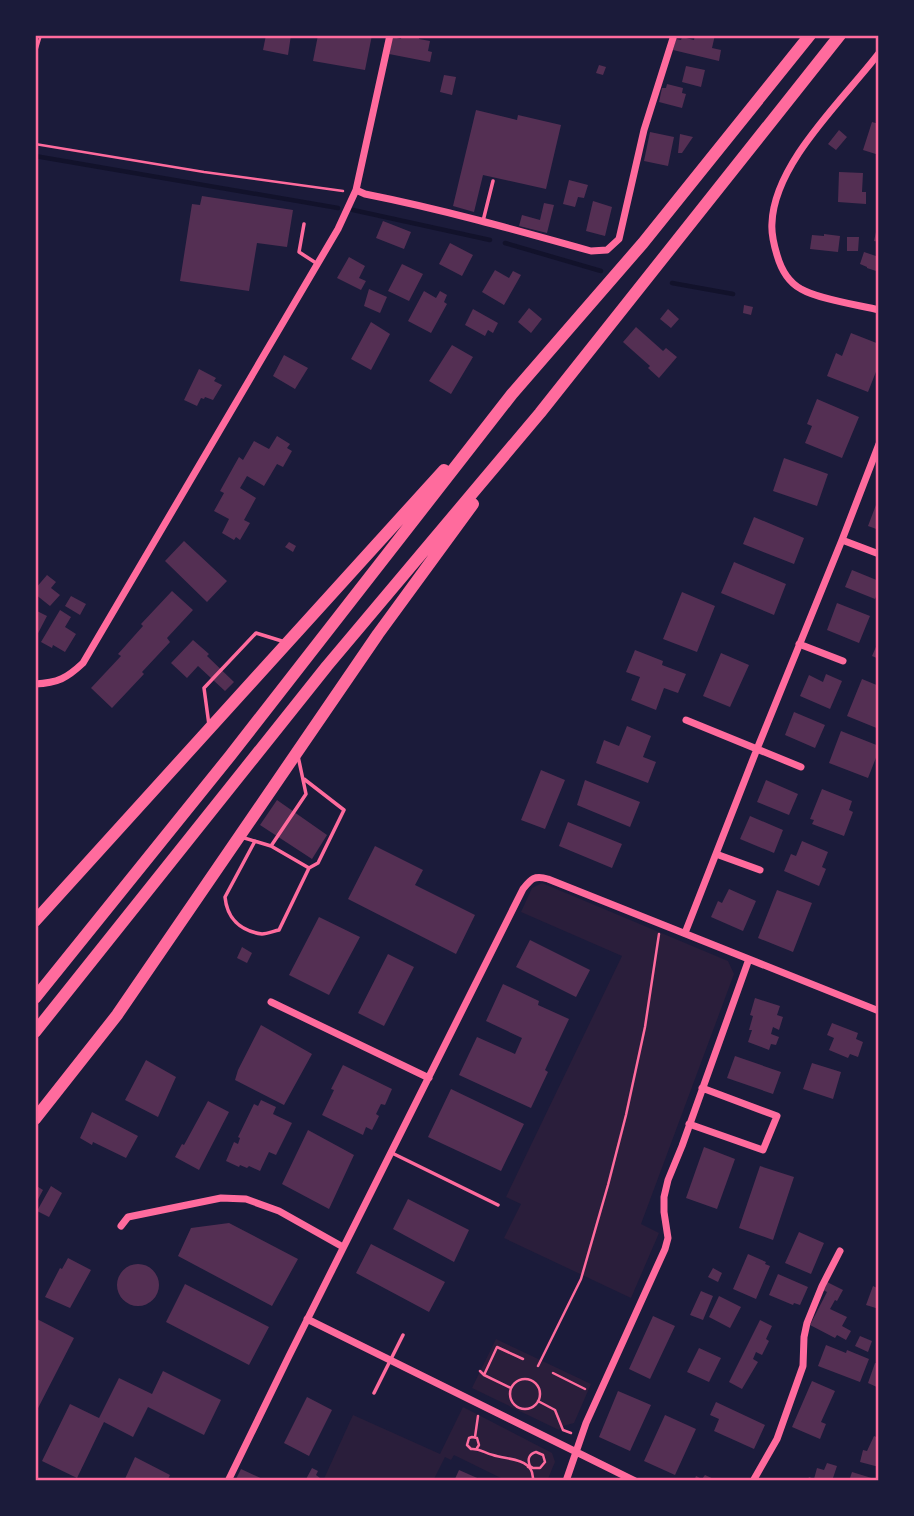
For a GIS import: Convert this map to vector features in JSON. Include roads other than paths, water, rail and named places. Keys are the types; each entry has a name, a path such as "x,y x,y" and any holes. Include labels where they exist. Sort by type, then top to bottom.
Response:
{"highway":[{"path":"35,922 512,394 643,243 810,35"},
{"path":"35,1032 327,666 540,413 840,35"},
{"path":"35,998 230,756 512,394"},
{"path":"35,1119 117,1014 378,634 540,413"}],"street":[{"path":"35,684 51,683 69,677 83,663 338,229 356,190 390,35"},
{"path":"356,190 591,251 607,250 619,239 644,130 674,35"},
{"path":"879,53 823,119 789,170 780,185 772,223 773,242 785,275 800,289 879,310"},
{"path":"685,933 879,444"},
{"path":"842,540 879,554"},
{"path":"799,644 843,661"},
{"path":"686,720 801,767"},
{"path":"716,854 760,870"},
{"path":"228,1481 523,889 530,880 539,876 548,878 879,1011"},
{"path":"566,1481 586,1423 665,1249 668,1238 664,1196 668,1180 749,959"},
{"path":"271,1002 429,1078"},
{"path":"689,1124 763,1150 778,1115 702,1088"},
{"path":"121,1226 128,1217 154,1210 221,1198 246,1199 279,1211 344,1247"},
{"path":"753,1481 777,1439 803,1366 807,1323 840,1251"},
{"path":"307,1319 635,1481"}],"lane":[{"path":"483,221 493,181"},
{"path":"304,225 299,252 317,265"},
{"path":"210,729 204,688 256,633 287,642"},
{"path":"271,846 306,794 297,752"},
{"path":"256,841 225,897 232,919 244,928 264,934 279,930 309,868 317,863 344,810 303,779"},
{"path":"239,837 271,846 309,868"},
{"path":"392,1153 498,1205"},
{"path":"374,1393 402,1335"}],"waterway":[{"path":"35,156 338,208"},
{"path":"353,210 490,240"},
{"path":"505,243 601,271"},
{"path":"672,283 733,294"}]}
